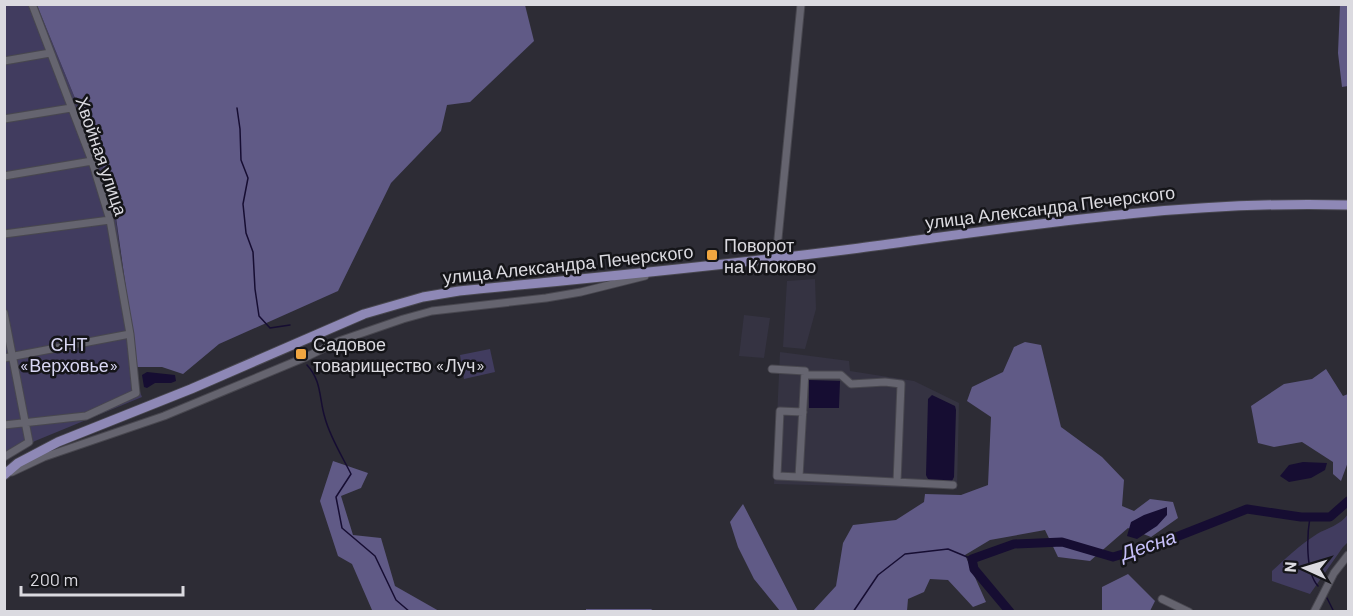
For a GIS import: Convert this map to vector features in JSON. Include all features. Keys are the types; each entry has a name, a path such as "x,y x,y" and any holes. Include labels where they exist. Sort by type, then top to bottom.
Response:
{"main road":[{"name":"улица Александра Печерского","path":"4,476 18,464 58,442 191,389 333,327 394,304 423,297 459,291 776,259 1153,210 1236,204 1348,205"}],"street":[{"name":"Хвойная улица","path":"25,422 86,416 136,393 129,334 110,220 92,161 32,4"},
{"path":"776,259 801,4"},
{"path":"4,61 50,53"},
{"path":"4,119 71,108"},
{"path":"4,176 92,161"},
{"path":"4,234 110,220"},
{"path":"4,476 44,457 164,416 339,341 403,319 432,311 581,292 666,271"},
{"path":"4,313 29,442 4,457"},
{"path":"4,358 129,334"},
{"path":"772,369 805,371 799,477"},
{"path":"805,375 841,375 851,384 885,382 901,384 897,482"},
{"path":"803,412 780,411 777,476 953,485"},
{"path":"4,425 25,422"},
{"path":"1314,612 1334,573 1348,555"},
{"path":"1162,599 1189,612"}],"shaded area":[{"path":"37,5 525,5 534,41 470,102 447,105 441,131 391,183 338,291 219,344 183,374 162,367 137,367 112,189"},
{"path":"1340,5 1348,5 1348,86 1342,87 1338,53"},
{"path":"815,279 816,309 805,349 783,347 787,281"},
{"path":"744,315 770,318 764,358 739,356"},
{"path":"1025,342 1041,345 1061,427 1102,457 1124,480 1122,506 1134,511 1150,499 1173,502 1178,518 1151,537 1128,528 1090,561 1058,557 1045,530 990,540 965,555 986,602 973,607 948,580 930,579 924,592 908,599 907,611 812,612 836,586 843,543 853,525 896,520 924,502 925,494 961,495 988,485 991,417 967,401 972,387 1003,372 1014,347"},
{"path":"780,352 849,361 850,371 914,381 959,403 957,489 774,484"},
{"path":"1326,369 1343,396 1348,394 1348,462 1341,481 1333,474 1333,462 1302,442 1274,447 1258,443 1251,406 1284,384 1312,379"},
{"path":"147,372 175,375 176,381 155,383 147,388 144,387 142,375"},
{"path":"809,380 840,381 839,408 809,408"},
{"path":"932,395 955,406 956,410 954,477 952,481 945,483 930,481 926,475 928,399"},
{"path":"333,461 368,473 361,488 341,496 353,535 381,538 395,586 439,611 376,612 372,610 352,564 338,556 320,501"},
{"path":"1303,462 1327,463 1325,470 1311,478 1289,482 1280,476 1289,465"},
{"path":"743,504 798,611 780,611 754,579 738,547 730,522"},
{"path":"1167,507 1167,515 1157,526 1137,539 1127,536 1131,522"},
{"path":"1128,574 1155,601 1150,611 1102,611 1102,587"},
{"path":"586,609 651,609 654,611 586,612"}],"green space":[{"name":"СНТ «Верховье»","path":"5,5 37,5 112,189 138,387 142,397 35,441 5,460"},
{"path":"490,349 495,372 464,379 460,355"},
{"path":"1348,514 1348,542 1310,594 1272,581 1272,571 1288,556 1317,534 1342,521"}],"waterway":[{"path":"237,108 241,160 248,178 243,204 246,233 253,252 259,316 270,328 290,325"},
{"path":"307,365 318,384 330,432 351,474 336,497 342,528 375,556 396,600 410,612"},
{"name":"Десна","path":"1010,612 974,569 972,559 1014,544 1062,542 1113,557 1166,541 1247,509 1301,517 1330,517 1348,501"},
{"path":"1310,517 1309,563 1318,586"},
{"path":"853,612 878,575 905,554 948,549 972,559"},
{"path":"1327,598 1334,612"}],"place":[{"name":"Поворот на Клоково","path":"712,255"},
{"name":"Садовое товарищество «Луч»","path":"301,354"}]}
